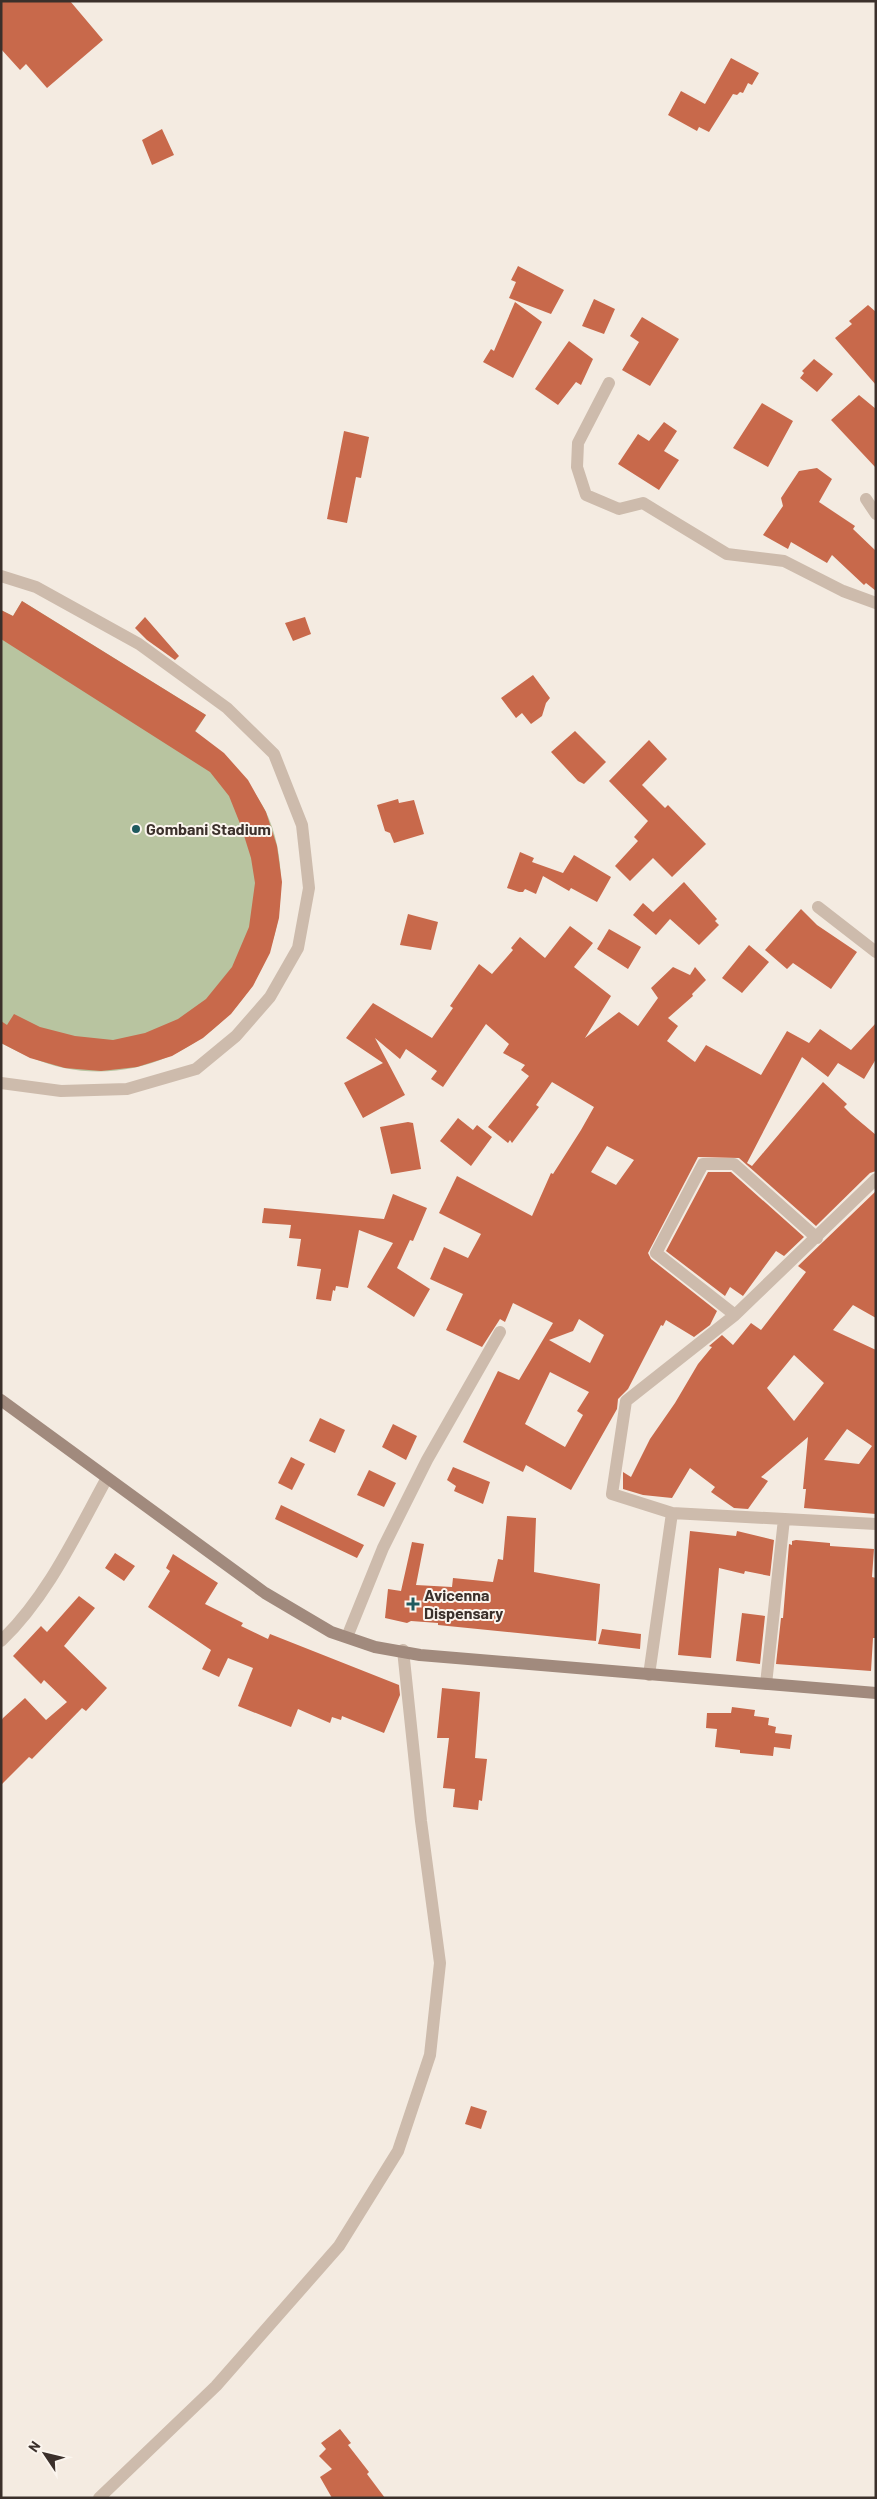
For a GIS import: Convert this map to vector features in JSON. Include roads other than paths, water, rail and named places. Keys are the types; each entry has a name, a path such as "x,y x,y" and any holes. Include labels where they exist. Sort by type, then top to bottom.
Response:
{"main road":[{"path":"1,1400 265,1593 331,1632 347,1638 375,1647 403,1650 420,1655 876,1693"}],"street":[{"path":"609,383 578,443 577,467 586,495 619,509 643,503 727,554 784,561 843,591 876,603"},
{"path":"866,499 876,514"},
{"path":"1,576 36,587 139,644 228,708 274,754 302,825 309,888 298,948 270,997 236,1036 196,1069 127,1089 61,1091 1,1083"},
{"path":"818,907 876,952"},
{"path":"735,1315 656,1253 703,1164 734,1164 817,1238"},
{"path":"876,1178 817,1238 735,1315 626,1401 612,1494 672,1513 876,1524"},
{"path":"347,1638 383,1548 427,1460 500,1332"},
{"path":"1,1641 18,1624 43,1592 107,1478"},
{"path":"649,1675 672,1513"},
{"path":"766,1684 784,1519"},
{"path":"99,2498 216,2386 339,2246 398,2151 430,2055 440,1962 421,1821 403,1650"}],"place":[{"name":"Gombani Stadium","path":"136,829"},
{"name":"Avicenna Dispensary","path":"413,1604"}]}
